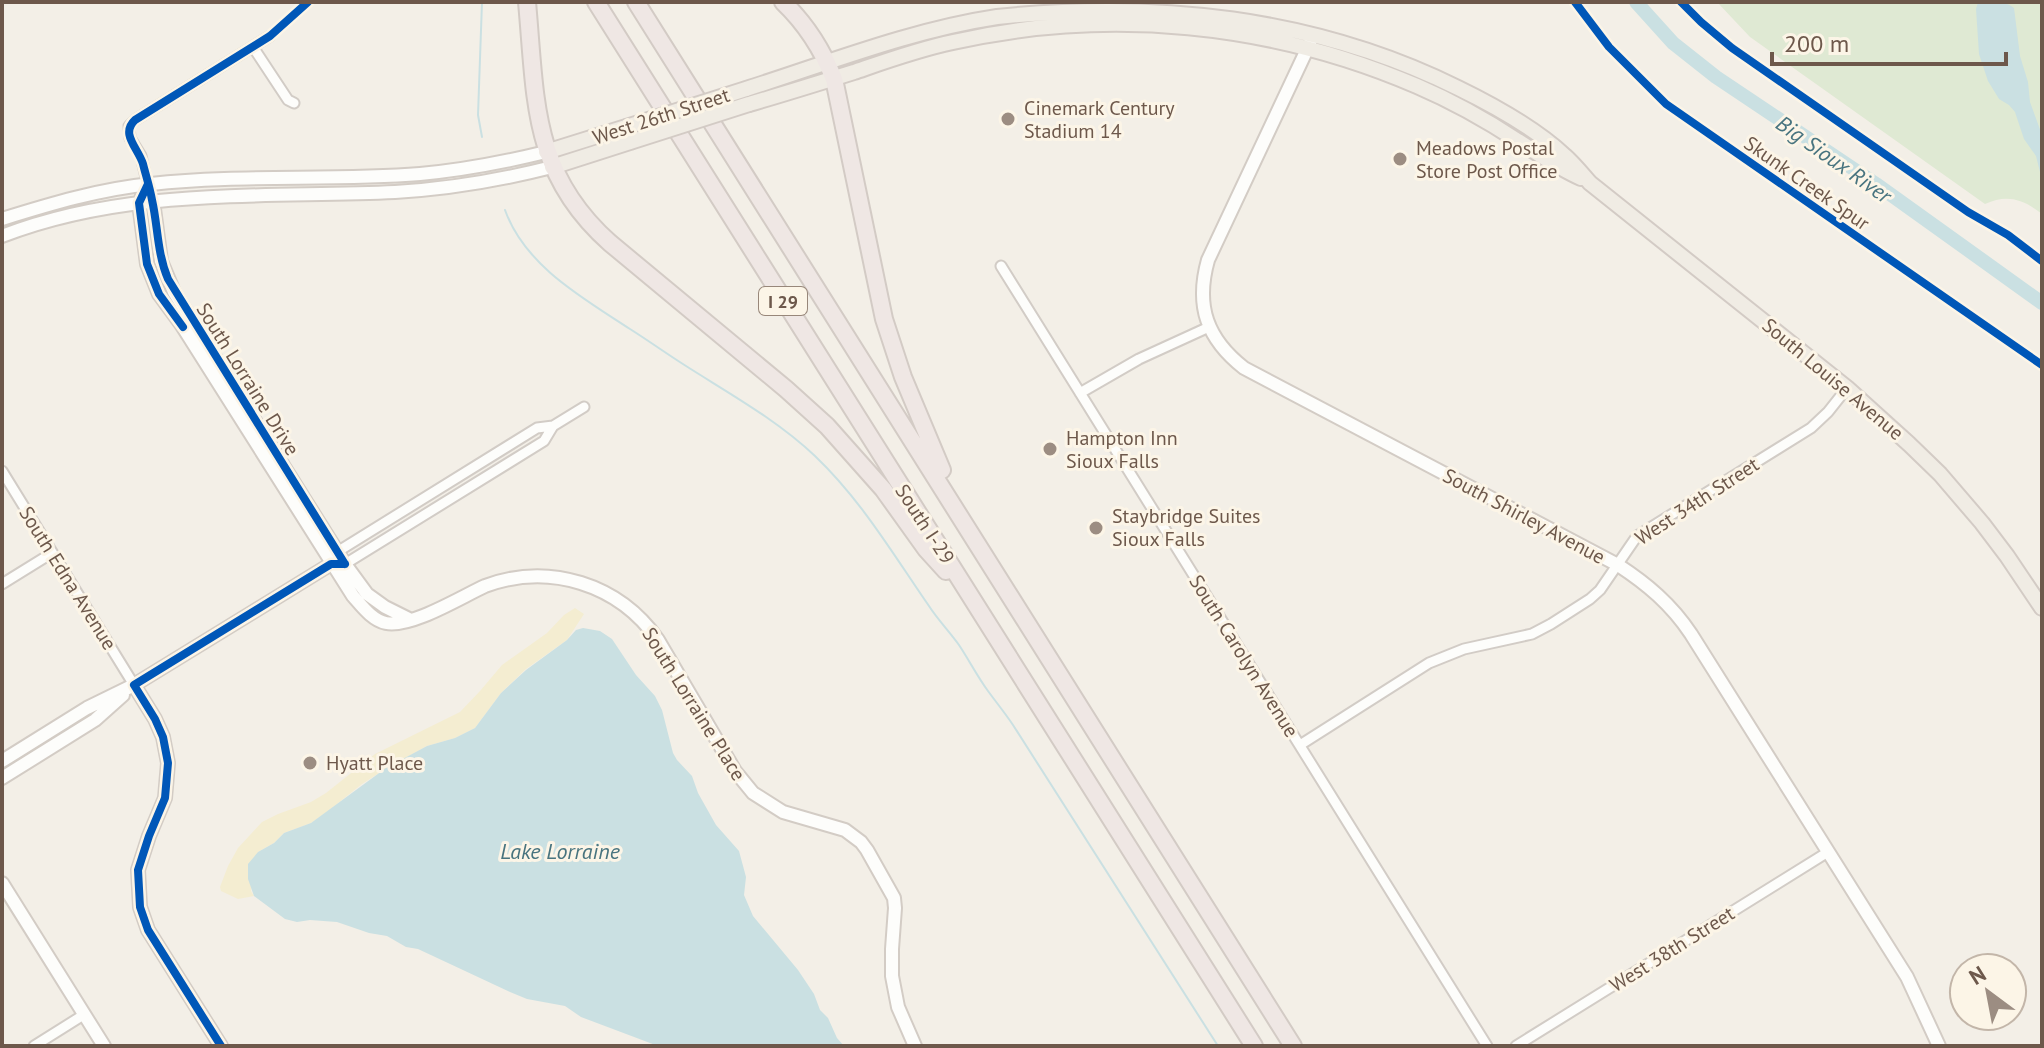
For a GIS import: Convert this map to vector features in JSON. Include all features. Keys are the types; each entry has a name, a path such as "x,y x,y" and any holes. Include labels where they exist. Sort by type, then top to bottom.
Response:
{"highway":[{"path":"527,2 540,125 549,160 573,204 598,233 827,426 883,489 935,559 973,599"},
{"name":"South I-29","path":"596,2 1251,1043"},
{"name":"South I-29","path":"636,2 1293,1046"},
{"path":"783,2 806,27 831,71 892,347 927,438 984,553"}],"main road":[{"name":"West 26th Street","path":"549,160 630,142 749,104 947,27 995,17 1078,9 1138,8 1209,13 1282,25 1311,41"},
{"name":"South Louise Avenue","path":"1311,41 1428,91 1590,183 1847,388 1918,452 1959,496 2007,556 2042,608"},
{"name":"West 26th Street","path":"549,160 626,127 746,89 831,71"}],"street":[{"path":"153,201 141,156 130,138 129,126 270,36"},
{"name":"South Shirley Avenue","path":"1311,41 1208,260 1202,300 1216,340 1244,368 1618,565 1656,592 1680,618 1907,977 1939,1046"},
{"path":"253,47 288,100 294,103"},
{"name":"West 26th Street","path":"2,221 88,195 148,184 414,174 549,160"},
{"name":"West 26th Street","path":"2,236 69,216 153,201 203,196 422,190 485,182 549,160"},
{"path":"139,203 148,184"},
{"name":"South Lorraine Drive","path":"153,201 161,261 168,279 334,558"},
{"name":"South Lorraine Drive","path":"139,203 144,251 154,285 334,558"},
{"name":"South Carolyn Avenue","path":"1001,266 1487,1046"},
{"path":"1080,393 1144,356 1209,327"},
{"name":"West 34th Street","path":"1300,745 1429,663 1464,649 1532,634 1590,599 1600,590 1637,536 1811,428 1847,388"},
{"path":"2,761 87,708 134,685 537,428 553,426 584,407"},
{"path":"345,564 544,441 553,426"},
{"name":"South Edna Avenue","path":"2,471 134,685"},
{"path":"2,584 52,553"},
{"path":"334,558 345,564 367,594 414,621"},
{"path":"334,558 353,596 374,617 387,623 414,621"},
{"name":"South Lorraine Place","path":"414,621 485,586 531,576 560,577 584,583 625,605 658,640 735,771 753,793 783,812 845,830 867,850 894,898 892,976 898,1007 915,1046"},
{"path":"2,778 95,720 134,685"},
{"path":"134,685 163,737 168,763 165,798 138,870 140,907 148,930 221,1046"},
{"name":"West 38th Street","path":"1516,1046 1828,852"},
{"path":"2,883 8,904 104,1046"},
{"path":"34,1046 85,1014"}],"green space":[{"path":"1717,2 2042,2 2042,214 2015,200 2001,199 1985,204 1750,37"}],"sand":[{"path":"575,608 584,614 567,640 526,669 501,693 475,728 427,746 387,768 311,823 284,833 258,852 251,891 254,896 238,899 221,891 228,866 238,848 262,822 311,802 375,754 460,712 502,665 547,633"}],"water":[{"path":"1978,2 2002,3 2014,8 2030,102 2042,135 2042,180 2036,156 2024,139 2015,112 1999,99 1988,81 1979,54"},
{"name":"Lake Lorraine","path":"576,630 600,631 612,639 636,675 655,696 662,710 673,753 692,776 716,825 739,851 746,877 744,895 753,916 798,970 844,1046 658,1046 581,1017 565,1006 527,999 387,936 337,922 285,919 254,896 248,879 248,864 258,852 284,833 311,823 386,768 427,746 475,728 501,693"}],"waterway":[{"path":"482,2 478,115 482,137"},
{"name":"Big Sioux River","path":"1636,2 1673,43 1716,77 1876,184 2042,303"},
{"path":"505,210 526,248 557,279 785,431 815,456 848,491 1013,725 1218,1046"}],"cycle path":[{"path":"308,2 270,36 135,120 129,131 149,186 168,279 345,564"},
{"name":"Skunk Creek Spur","path":"1575,2 1609,47 1666,104 2042,365"},
{"path":"1681,2 1732,48 2042,261"},
{"path":"148,184 139,203 147,264 159,294 183,327"},
{"path":"221,1046 148,930 140,907 138,870 165,798 168,763 163,737 134,685 331,564 345,564"}],"place":[{"name":"Cinemark Century Stadium 14","path":"1008,119"},
{"name":"Meadows Postal Store Post Office","path":"1400,159"},
{"name":"Hampton Inn Sioux Falls","path":"1050,449"},
{"name":"Staybridge Suites Sioux Falls","path":"1096,528"},
{"name":"Hyatt Place","path":"310,763"}]}
